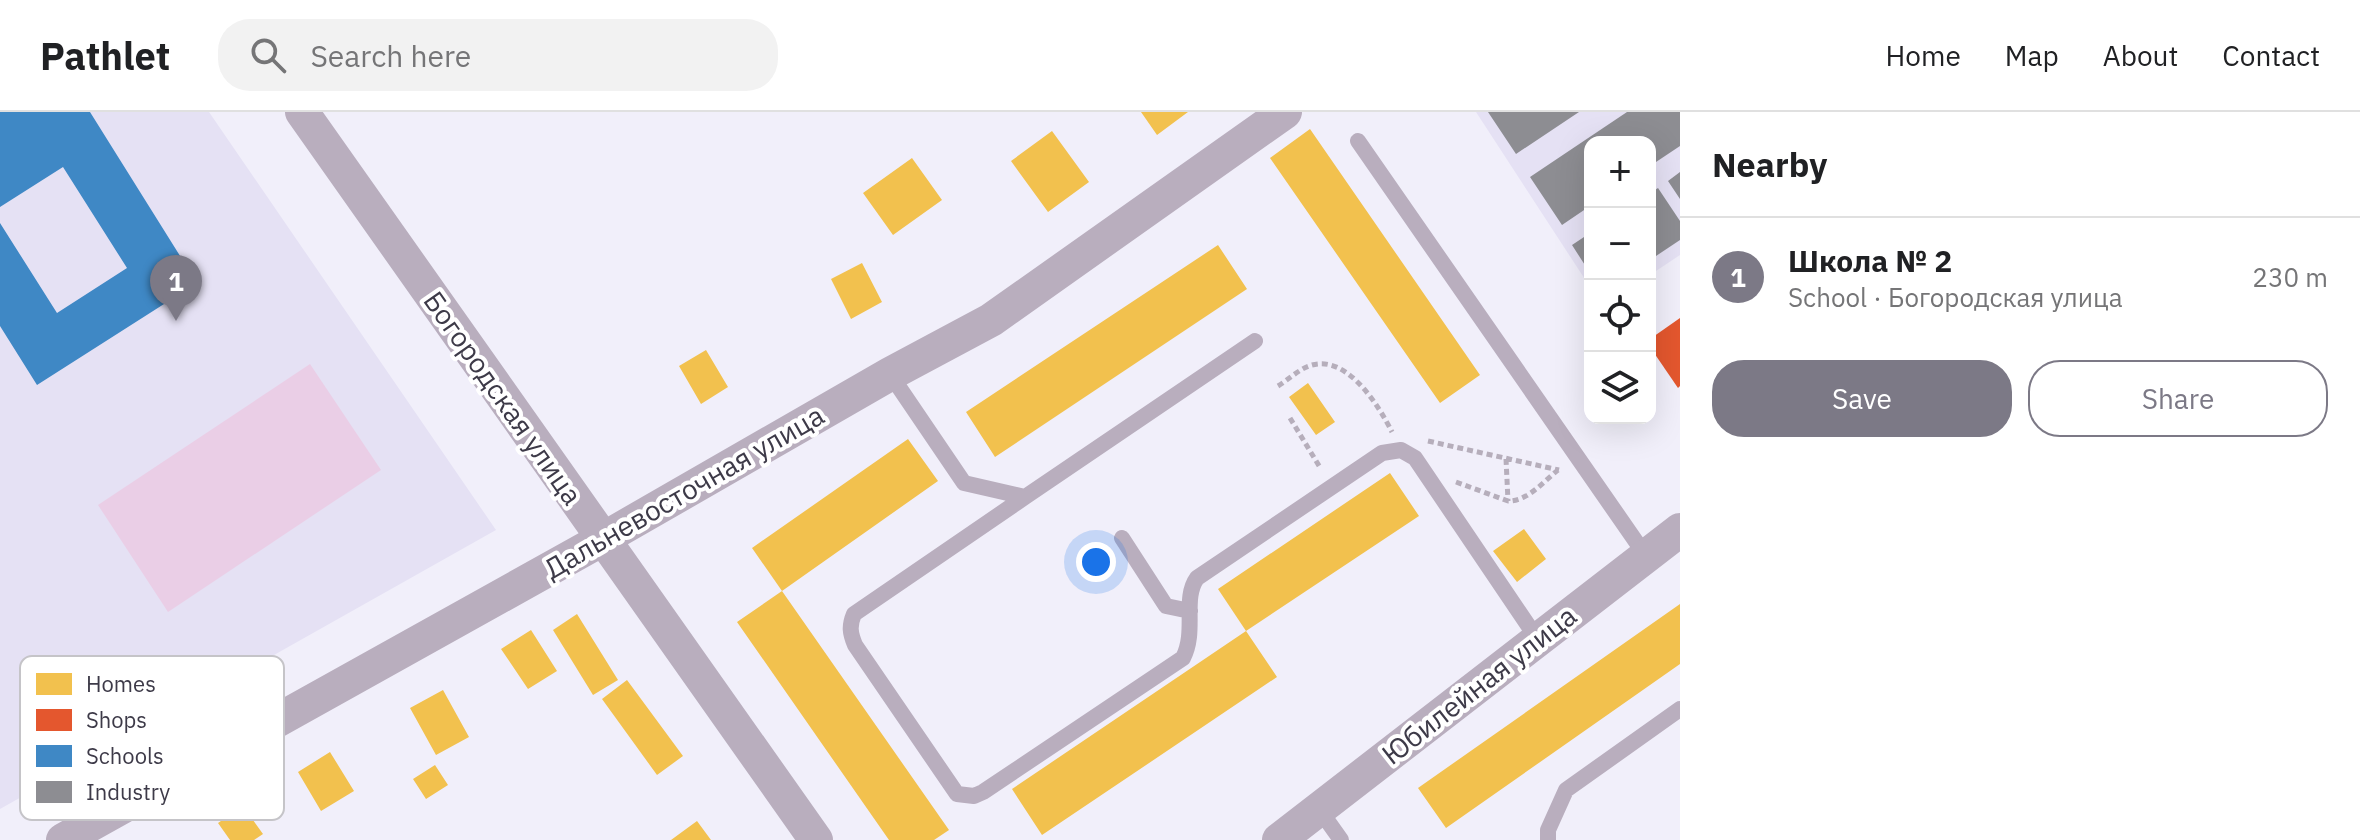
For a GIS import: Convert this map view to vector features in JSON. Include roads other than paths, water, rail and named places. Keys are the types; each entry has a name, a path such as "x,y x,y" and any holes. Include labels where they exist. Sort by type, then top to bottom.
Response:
{"street":[{"name":"Богородская улица","path":"302,112 816,840"},
{"name":"Дальневосточная улица","path":"284,717 991,320 1285,112"},
{"name":"Юбилейная улица","path":"1279,840 1680,530"},
{"name":"Дальневосточная улица","path":"63,840 99,820"}],"lane":[{"path":"1358,141 1646,556"},
{"path":"1255,341 854,614 851,635 855,645 957,794 974,796 983,792 1183,658 1190,644 1191,587 1197,578 1382,453 1401,450 1415,458 1538,640"},
{"path":"890,374 964,483 1025,497"},
{"path":"1122,538 1166,606 1190,611"},
{"path":"1548,840 1548,830 1566,790 1680,709"},
{"path":"1319,809 1341,840"}],"place":[{"name":"Школа № 2","path":"176,321"}]}
